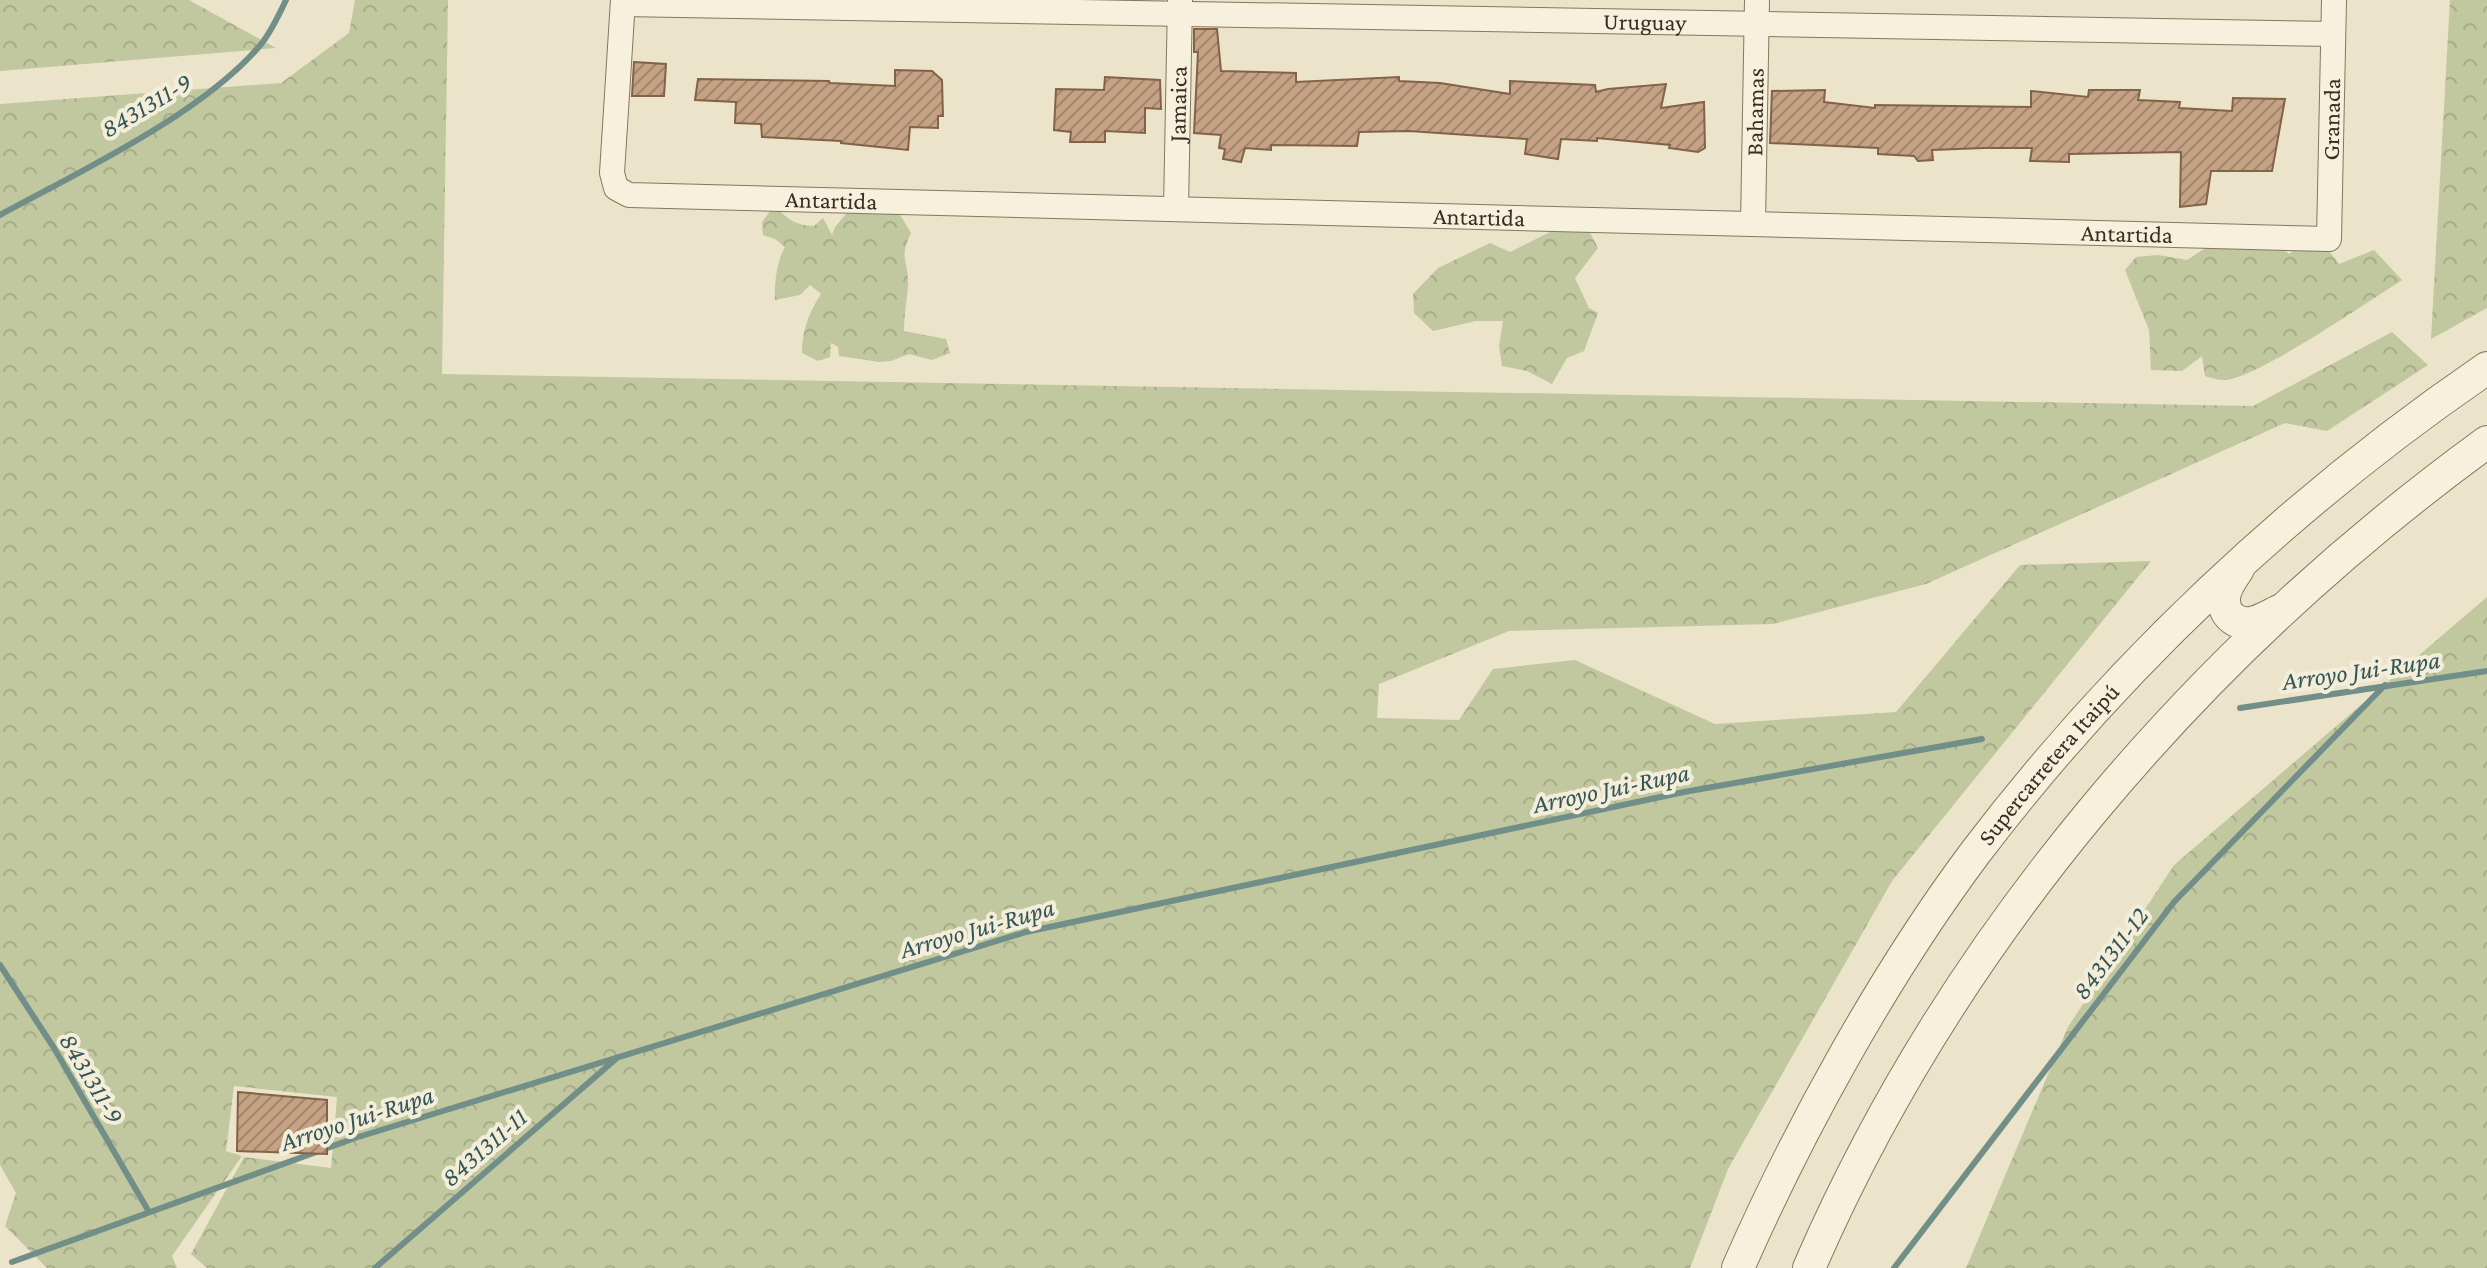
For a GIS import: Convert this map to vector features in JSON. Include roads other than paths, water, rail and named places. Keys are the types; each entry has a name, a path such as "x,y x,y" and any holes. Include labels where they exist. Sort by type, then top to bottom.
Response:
{"street":[{"name":"Granada","path":"2329,239 2334,0"},
{"name":"Uruguay","path":"623,2 1757,12 2333,34"},
{"name":"Antartida","path":"623,2 612,173 616,188 629,195 2329,239"},
{"name":"Jamaica","path":"1176,208 1180,7"},
{"name":"Bahamas","path":"1753,224 1757,12"},
{"name":"Supercarretera Itaipú","path":"1738,1268 1788,1163 1858,1035 1922,931 1975,854 2031,784 2096,710 2244,560 2369,454 2487,368"},
{"path":"1809,1268 1868,1146 1951,1001 2038,877 2196,696 2287,607 2357,544 2487,442"},
{"path":"2244,560 2227,586 2223,599 2232,620 2242,624 2255,622 2287,607"}],"waterway":[{"name":"8431311-9","path":"0,215 140,139 209,93 262,43 286,0"},
{"name":"Arroyo Jui-Rupa","path":"2240,708 2487,671"},
{"name":"8431311-12","path":"1894,1268 2174,902 2385,685"},
{"name":"Arroyo Jui-Rupa","path":"12,1262 355,1138 1026,932 1684,792 1982,739"},
{"name":"8431311-9","path":"0,965 54,1048 149,1212"},
{"name":"8431311-11","path":"375,1268 617,1058"}]}
